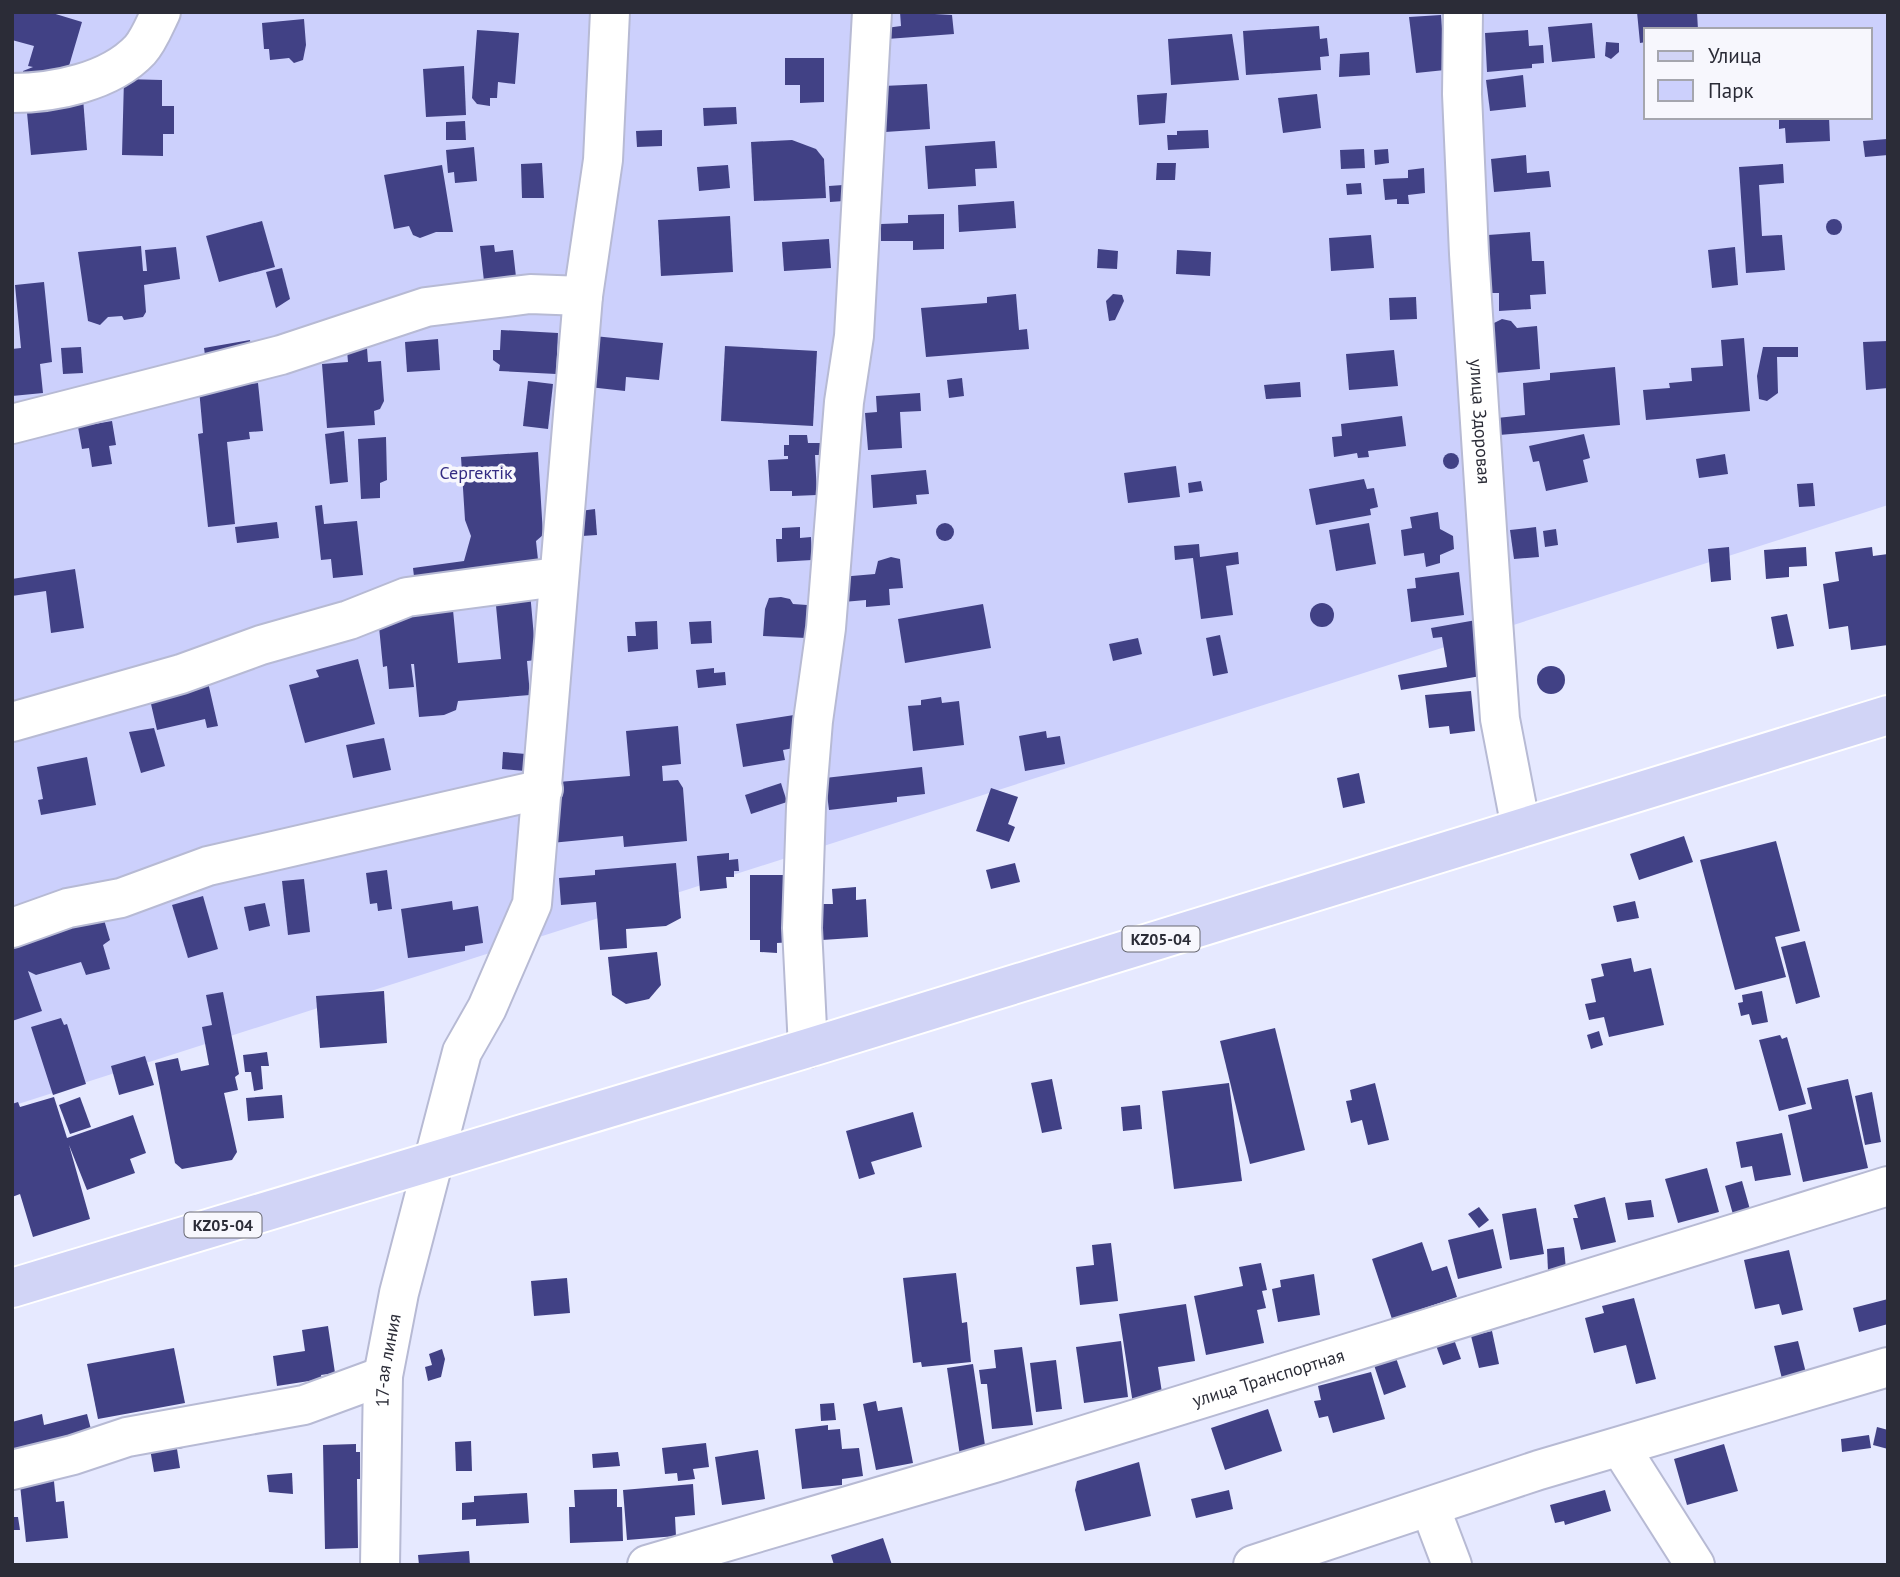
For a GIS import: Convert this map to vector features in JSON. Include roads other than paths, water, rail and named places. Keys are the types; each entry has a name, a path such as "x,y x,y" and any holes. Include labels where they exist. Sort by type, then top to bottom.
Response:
{"main road":[{"name":"KZ05-04","path":"12,1288 808,1048 1888,715"}],"street":[{"path":"12,93 54,90 119,68 141,49 161,12"},
{"name":"17-ая линия","path":"380,1565 383,1376 399,1293 462,1052 487,1008 532,904 543,789 557,577 583,296 603,160 610,12"},
{"path":"808,1048 802,928 806,807 813,721 826,628 844,402 854,336 872,12"},
{"name":"улица Здоровая","path":"1463,12 1462,94 1469,254 1500,719 1521,828"},
{"path":"12,424 281,355 426,307 530,294 583,296"},
{"path":"12,722 181,674 261,645 349,620 407,597 557,577"},
{"path":"12,928 68,908 121,898 208,866 543,789"},
{"name":"улица Транспортная","path":"647,1565 1021,1455 1888,1186"},
{"path":"1253,1565 1620,1447 1888,1367"},
{"path":"12,1470 73,1455 127,1437 304,1405 383,1376"},
{"path":"1620,1447 1695,1565"},
{"path":"1430,1507 1452,1565"}],"park label":[{"name":"Сергектік","path":"476,473"}]}
